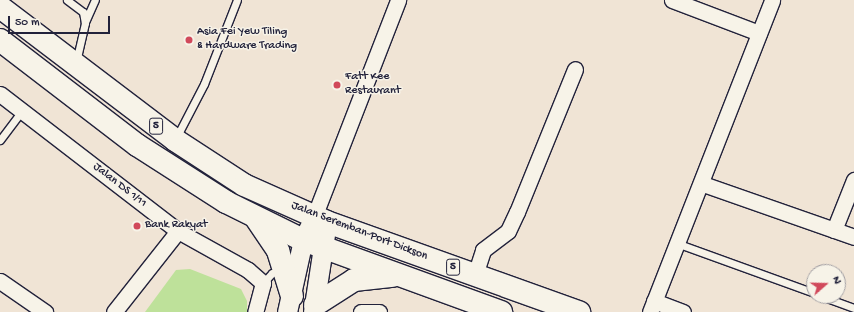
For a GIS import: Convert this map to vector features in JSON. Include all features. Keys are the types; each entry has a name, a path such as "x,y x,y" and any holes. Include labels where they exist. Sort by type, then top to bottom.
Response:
{"highway":[{"name":"Jalan Seremban-Port Dickson","path":"0,7 175,140 244,186 321,220 579,312"},
{"name":"5","path":"0,40 137,145 256,217 303,240 501,312"},
{"path":"256,217 286,269 290,304"},
{"path":"314,309 354,280 402,276"}],"street":[{"path":"314,309 326,248 321,220 325,195 398,0"},
{"path":"672,0 759,33"},
{"path":"683,312 652,307 703,184 772,0"},
{"path":"475,275 483,250 508,231 575,69"},
{"name":"Jalan DS 1/11","path":"0,94 178,231 228,257 263,283"},
{"path":"834,230 854,180"},
{"path":"703,184 854,237"},
{"path":"290,304 303,240 321,220"},
{"path":"114,312 178,231"},
{"path":"0,282 45,312"},
{"path":"255,312 263,283"},
{"path":"361,312 379,312"}],"lane":[{"path":"67,0 82,12 85,23"},
{"path":"75,64 85,23 95,0"},
{"path":"175,140 204,84 237,0"},
{"path":"0,140 22,111"},
{"path":"679,244 806,290"},
{"path":"263,283 272,273 286,269"},
{"path":"843,304 854,308"}],"green space":[{"path":"190,269 241,289 247,301 247,312 145,312 176,270"}],"place":[{"name":"Asia Fei Yew Tiling & Hardware Trading","path":"189,40"},
{"name":"Fatt Kee Restaurant","path":"337,85"},
{"name":"Bank Rakyat","path":"137,226"}]}
